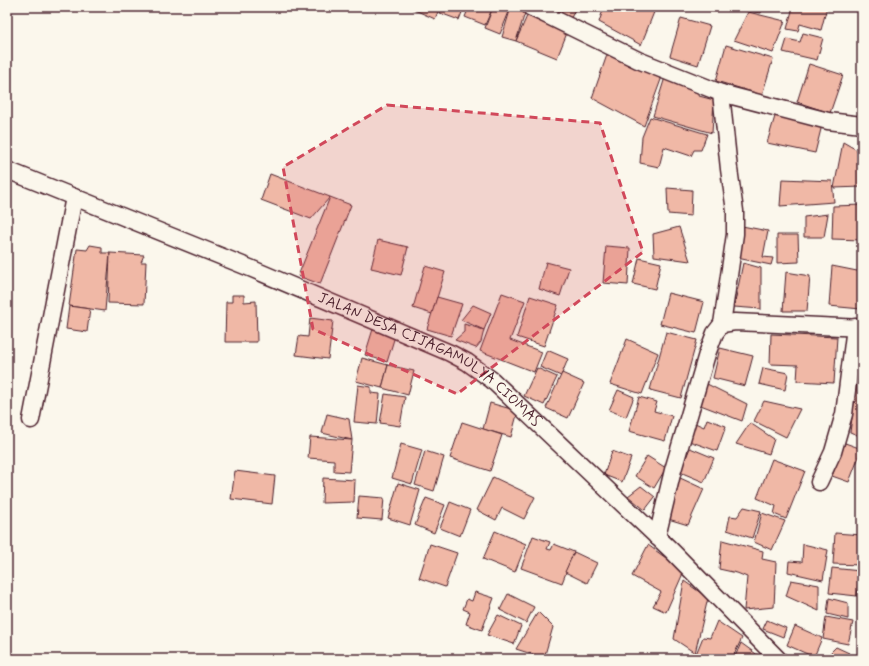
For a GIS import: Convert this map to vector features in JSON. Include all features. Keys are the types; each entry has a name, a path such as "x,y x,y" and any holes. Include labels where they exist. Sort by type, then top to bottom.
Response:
{"street":[{"path":"534,8 638,60 722,93 828,121 862,125"},
{"path":"657,537 673,470 705,361 715,333 722,324 735,234 735,211 729,169 722,93"},
{"name":"JALAN DESA CIJAGAMULYA CIOMAS","path":"7,170 250,268 468,362 492,380 657,537 778,659"},
{"path":"31,420 74,197"},
{"path":"722,324 735,322 858,328 844,414 833,452 819,482"}],"highlighted area":[{"path":"387,105 600,123 643,252 457,394 313,329 283,167"}],"building":[{"path":"408,7 440,7 435,19"},
{"path":"443,7 464,7 459,20 440,13"},
{"path":"469,7 493,7 485,25 465,17"},
{"path":"493,7 511,7 500,34 485,28"},
{"path":"511,7 517,7 525,13 516,41 502,37"},
{"path":"545,7 576,7 571,18"},
{"path":"604,7 656,7 641,45 599,22"},
{"path":"728,7 762,7 761,13"},
{"path":"793,7 827,7 821,30 800,24 798,31 787,29"},
{"path":"748,12 785,21 773,53 734,40"},
{"path":"527,16 567,33 557,58 516,41"},
{"path":"681,18 710,26 698,65 670,56"},
{"path":"803,33 823,38 817,60 783,52 787,39 800,42"},
{"path":"726,45 773,59 762,95 716,81"},
{"path":"608,52 663,74 644,126 592,98"},
{"path":"809,64 843,75 830,113 797,102"},
{"path":"666,74 702,87 699,96 714,100 712,133 653,116"},
{"path":"776,113 822,125 815,153 767,143"},
{"path":"650,117 707,134 701,150 694,150 691,156 664,147 659,167 640,163 642,137"},
{"path":"843,142 862,153 862,187 834,188"},
{"path":"270,174 330,197 311,219 261,200"},
{"path":"782,179 832,181 834,202 780,206"},
{"path":"667,188 692,190 691,216 668,214"},
{"path":"330,197 351,205 320,284 298,276"},
{"path":"862,205 862,240 832,239 833,206"},
{"path":"828,214 824,237 804,237 804,217"},
{"path":"742,226 768,231 763,257 773,258 771,265 737,258"},
{"path":"679,227 690,261 654,256 653,234"},
{"path":"777,235 798,235 799,262 777,263"},
{"path":"378,240 408,247 401,275 371,268"},
{"path":"90,245 102,247 102,253 110,253 105,311 69,306 77,249 87,250"},
{"path":"606,246 630,248 628,285 603,283"},
{"path":"110,253 144,255 141,262 146,262 144,304 108,303"},
{"path":"639,258 661,263 655,289 633,284"},
{"path":"546,262 569,268 560,296 539,289"},
{"path":"743,263 761,268 761,309 734,307"},
{"path":"425,266 445,272 432,314 413,308"},
{"path":"832,266 862,272 861,309 829,306"},
{"path":"786,272 810,276 807,311 783,311"},
{"path":"502,293 525,301 510,340 542,352 534,372 480,351"},
{"path":"668,293 704,302 696,333 660,324"},
{"path":"232,295 244,295 244,302 256,301 257,342 225,342 226,302 232,302"},
{"path":"530,296 558,305 544,346 517,337"},
{"path":"437,297 462,304 451,336 427,329"},
{"path":"473,305 491,313 484,330 461,320"},
{"path":"69,306 90,309 87,332 66,329"},
{"path":"310,318 333,321 328,359 296,355 299,336 308,337"},
{"path":"464,324 484,330 481,342 476,348 455,340 464,332"},
{"path":"373,329 395,336 387,362 365,355"},
{"path":"666,332 697,340 681,398 650,390"},
{"path":"771,334 837,337 834,383 797,381 798,365 770,364"},
{"path":"627,339 658,353 642,394 610,384"},
{"path":"720,348 753,356 745,386 713,378"},
{"path":"547,350 568,359 561,376 540,367"},
{"path":"362,358 388,365 382,388 356,381"},
{"path":"388,365 414,371 408,395 382,388"},
{"path":"537,368 557,377 544,405 524,396"},
{"path":"763,368 788,373 785,390 759,384"},
{"path":"859,368 862,368 862,437 850,432"},
{"path":"562,373 584,383 568,418 546,408"},
{"path":"703,382 747,404 742,421 698,404"},
{"path":"358,385 371,387 371,393 380,394 377,424 354,422"},
{"path":"618,390 634,397 626,417 609,410"},
{"path":"385,394 405,397 400,426 380,423"},
{"path":"639,397 657,402 654,411 672,416 665,441 629,431"},
{"path":"764,401 800,409 786,437 754,421"},
{"path":"490,403 518,411 511,437 483,429"},
{"path":"327,414 349,419 352,440 322,433"},
{"path":"707,419 726,426 717,451 689,441 695,423 704,427"},
{"path":"462,422 502,435 490,471 450,458"},
{"path":"750,423 774,439 769,454 736,444"},
{"path":"310,437 352,440 349,472 334,471 334,460 308,458"},
{"path":"845,443 862,449 849,482 832,476"},
{"path":"401,444 422,450 412,484 392,478"},
{"path":"690,448 714,458 704,482 680,472"},
{"path":"425,451 444,457 434,491 415,485"},
{"path":"612,451 631,458 622,482 604,475"},
{"path":"647,456 666,468 654,488 635,476"},
{"path":"772,459 805,471 786,519 774,514 776,506 757,498"},
{"path":"235,471 275,476 272,504 231,499"},
{"path":"493,477 535,497 524,519 502,508 496,520 477,510"},
{"path":"678,477 704,489 688,525 665,518"},
{"path":"323,478 355,480 354,502 322,503"},
{"path":"398,483 420,490 410,525 388,518"},
{"path":"641,486 655,497 645,510 628,496"},
{"path":"359,496 384,498 382,520 357,518"},
{"path":"426,498 445,505 434,533 415,525"},
{"path":"450,502 470,510 460,536 440,528"},
{"path":"744,507 761,511 752,538 727,530 730,516 737,517"},
{"path":"762,513 785,521 772,550 754,542"},
{"path":"495,531 526,544 515,572 483,559"},
{"path":"835,533 862,535 861,565 833,564"},
{"path":"533,536 550,542 547,549 551,550 554,544 574,552 562,583 521,568"},
{"path":"722,540 763,551 762,559 776,562 774,607 744,610 747,577 719,569"},
{"path":"430,544 457,553 445,587 419,578"},
{"path":"803,544 828,550 823,580 788,572 789,561 802,562"},
{"path":"648,545 684,571 666,612 653,606 661,592 632,576"},
{"path":"574,552 597,563 587,583 565,572"},
{"path":"832,568 860,571 857,596 829,593"},
{"path":"791,580 819,585 819,611 786,596"},
{"path":"684,581 708,598 695,653 674,639"},
{"path":"475,592 494,598 482,630 466,624 470,612 463,609 467,599 472,601"},
{"path":"508,594 534,607 526,623 500,610"},
{"path":"829,598 848,603 848,619 827,614"},
{"path":"538,612 553,627 544,658 516,649"},
{"path":"498,615 521,626 514,644 487,635"},
{"path":"826,617 853,622 848,644 823,639"},
{"path":"767,620 786,628 783,637 763,629"},
{"path":"717,621 742,638 732,659 694,659 703,637 710,638"},
{"path":"795,626 822,638 814,657 787,645"},
{"path":"741,643 763,659 734,659"},
{"path":"836,647 849,653 846,659 824,659"}]}
